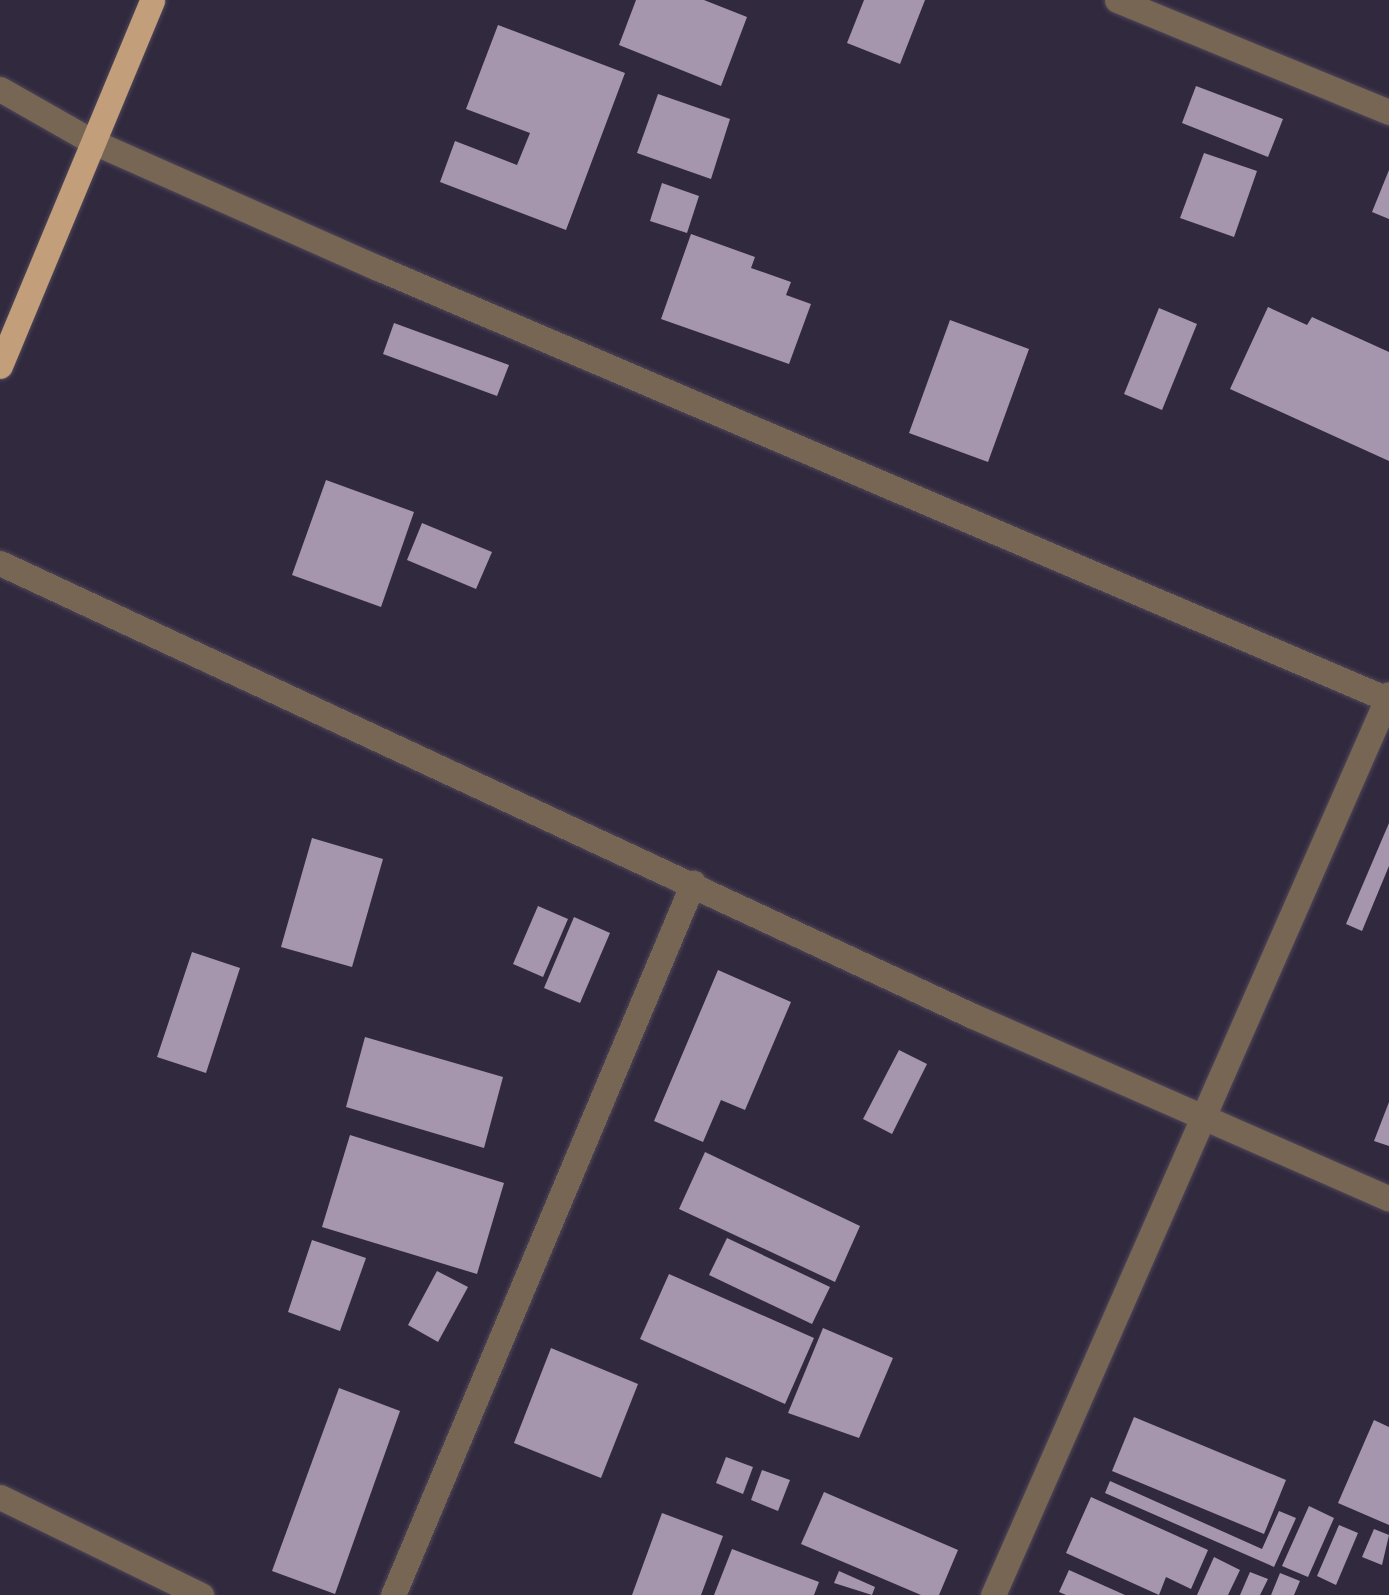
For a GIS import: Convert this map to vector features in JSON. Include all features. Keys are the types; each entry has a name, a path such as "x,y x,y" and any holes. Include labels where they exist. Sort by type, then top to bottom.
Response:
{"main road":[{"path":"0,366 152,0"}],"street":[{"path":"1117,0 1389,112"},
{"path":"0,89 91,141 1388,696 992,1595"},
{"path":"0,563 1201,1118 1389,1199"},
{"path":"393,1595 693,883"},
{"path":"0,1496 201,1595"}],"building":[{"path":"636,0 704,0 747,17 721,86 619,45"},
{"path":"864,0 925,0 900,64 847,43"},
{"path":"498,25 625,73 566,230 440,182 455,141 517,165 530,133 466,109"},
{"path":"1196,86 1283,119 1268,157 1182,123"},
{"path":"658,94 730,119 711,179 637,153"},
{"path":"1204,153 1257,171 1234,237 1180,218"},
{"path":"1389,170 1389,219 1372,212"},
{"path":"662,183 699,196 687,233 650,221"},
{"path":"691,234 755,257 751,268 791,282 786,295 811,304 789,364 661,319"},
{"path":"1268,307 1307,325 1312,317 1389,352 1389,461 1230,389"},
{"path":"1159,308 1197,324 1162,410 1124,394"},
{"path":"950,320 1029,349 988,462 909,433"},
{"path":"394,323 509,365 497,396 383,354"},
{"path":"326,480 414,512 381,607 292,575"},
{"path":"422,523 492,552 476,589 407,560"},
{"path":"1389,823 1389,866 1362,931 1346,924"},
{"path":"312,838 383,859 352,967 281,947"},
{"path":"538,906 568,919 543,977 513,964"},
{"path":"574,917 610,933 580,1003 544,988"},
{"path":"192,952 240,968 206,1073 157,1057"},
{"path":"718,970 791,1002 745,1110 721,1100 703,1142 654,1121"},
{"path":"365,1037 503,1077 484,1148 346,1107"},
{"path":"899,1050 927,1064 892,1134 863,1119"},
{"path":"1389,1102 1389,1146 1374,1141"},
{"path":"350,1135 504,1183 477,1274 322,1227"},
{"path":"705,1152 860,1226 835,1282 679,1209"},
{"path":"727,1238 830,1287 812,1324 709,1275"},
{"path":"312,1240 366,1258 340,1331 288,1312"},
{"path":"437,1271 468,1287 438,1342 408,1325"},
{"path":"669,1274 814,1338 785,1404 640,1339"},
{"path":"823,1328 893,1358 859,1438 788,1413"},
{"path":"551,1348 638,1384 601,1478 514,1443"},
{"path":"339,1388 400,1411 335,1594 272,1571"},
{"path":"1134,1417 1286,1480 1264,1534 1112,1471"},
{"path":"1374,1420 1389,1427 1389,1525 1338,1503"},
{"path":"726,1457 753,1467 743,1494 716,1483"},
{"path":"762,1470 790,1480 778,1511 751,1500"},
{"path":"1110,1481 1262,1549 1279,1511 1296,1518 1274,1567 1105,1493"},
{"path":"824,1492 958,1550 939,1595 921,1595 801,1544"},
{"path":"1091,1497 1208,1550 1191,1589 1166,1577 1159,1595 1066,1553"},
{"path":"1309,1506 1334,1518 1308,1577 1282,1566"},
{"path":"662,1513 723,1536 701,1595 632,1595"},
{"path":"1339,1525 1358,1533 1336,1585 1317,1576"},
{"path":"1374,1529 1389,1535 1382,1565 1362,1557"},
{"path":"732,1549 819,1582 814,1595 714,1595"},
{"path":"1214,1557 1240,1570 1228,1595 1197,1595"},
{"path":"1069,1570 1125,1595 1059,1592"},
{"path":"839,1571 875,1587 872,1595 834,1583"},
{"path":"1250,1572 1268,1579 1260,1595 1240,1595"},
{"path":"1280,1573 1300,1581 1294,1595 1271,1595"}]}
